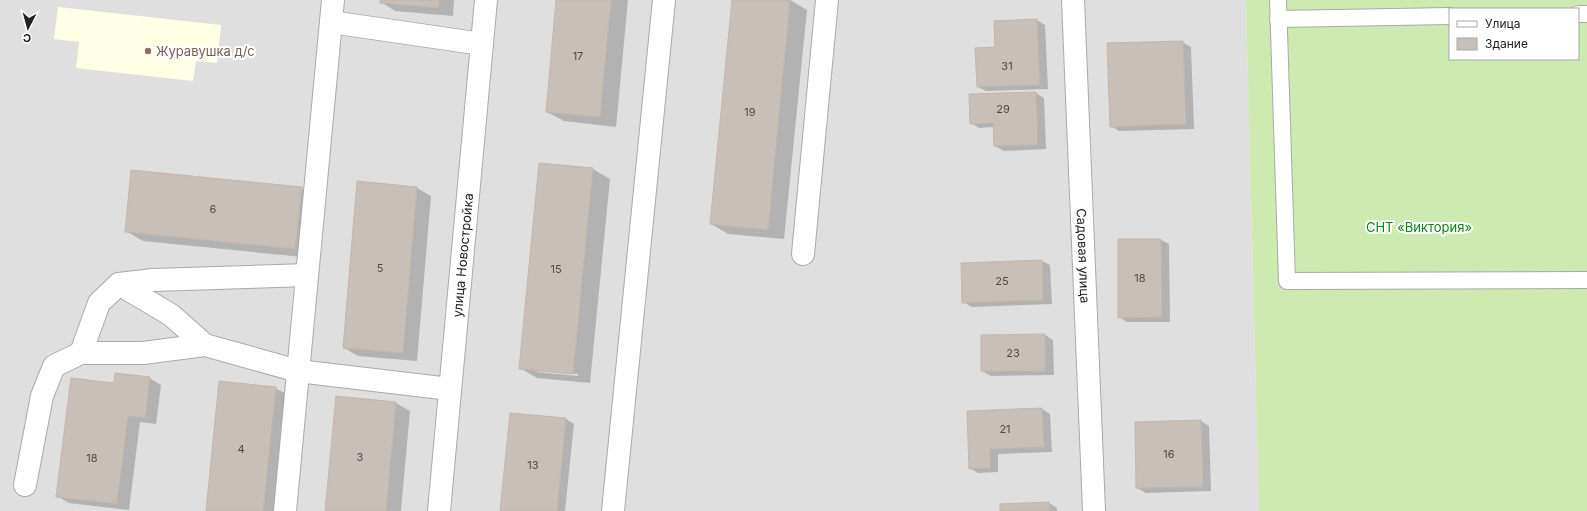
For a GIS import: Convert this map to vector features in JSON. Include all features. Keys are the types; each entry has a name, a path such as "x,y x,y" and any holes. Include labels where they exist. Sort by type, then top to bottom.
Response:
{"street":[{"path":"285,511 333,0"},
{"name":"улица Новостройка","path":"439,511 486,0"},
{"path":"613,511 664,0"},
{"path":"803,254 827,0"},
{"name":"Садовая улица","path":"1073,0 1094,511"},
{"path":"331,22 482,44"},
{"path":"81,353 99,303 119,284 154,280 307,275"},
{"path":"119,284 171,315 205,345"},
{"path":"25,485 42,396 54,366 81,353 143,353 205,345 298,371 450,388"}],"lane":[{"path":"1278,0 1287,281 1587,280"},
{"path":"1278,19 1449,16"}],"shaded area":[{"path":"0,0 1246,0 1259,511 0,511"},
{"name":"Журавушка д/с","path":"58,7 221,25 217,63 196,61 193,81 76,68 79,42 54,39"}],"green space":[{"name":"СНТ «Виктория»","path":"1246,0 1587,0 1587,511 1259,511"}],"building":[{"path":"380,0 439,0 439,8 380,3"},
{"path":"556,0 611,0 600,117 546,112"},
{"path":"732,0 790,0 768,230 710,224"},
{"path":"1037,19 1040,85 977,87 975,48 995,47 994,21"},
{"path":"1183,41 1186,124 1110,127 1107,43"},
{"path":"1036,92 1038,145 994,146 993,123 970,124 969,94"},
{"path":"539,163 593,168 573,374 519,369"},
{"path":"131,170 302,187 295,249 125,232"},
{"path":"357,181 417,187 403,353 343,348"},
{"path":"1118,239 1161,239 1162,317 1118,318"},
{"path":"1042,260 1043,300 962,303 961,263"},
{"path":"1045,334 1045,371 981,371 981,335"},
{"path":"115,373 150,377 145,418 128,416 117,504 56,497 71,378 114,383"},
{"path":"219,381 276,387 263,511 206,511"},
{"path":"336,396 396,402 386,511 325,511"},
{"path":"1042,408 1044,447 990,449 990,468 969,469 967,411"},
{"path":"510,413 566,418 557,511 500,511"},
{"path":"1201,420 1203,487 1136,488 1135,422"},
{"path":"1049,502 1049,511 1000,511 1000,504"}],"place":[{"name":"Журавушка д/с","path":"148,51"}]}
